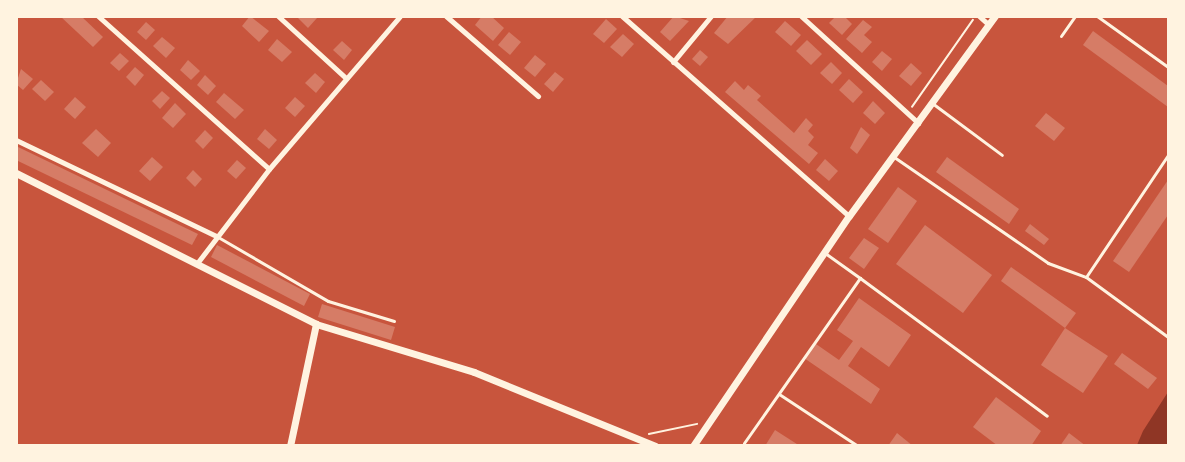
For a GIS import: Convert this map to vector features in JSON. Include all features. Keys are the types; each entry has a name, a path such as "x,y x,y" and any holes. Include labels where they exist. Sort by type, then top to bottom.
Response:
{"street":[{"path":"98,16 269,169"},
{"path":"278,16 346,78"},
{"path":"198,262 269,169 400,16"},
{"path":"446,16 538,96"},
{"path":"622,16 849,216"},
{"path":"673,62 711,16"},
{"path":"801,16 918,123"},
{"path":"977,16 989,25"},
{"path":"693,446 849,216 995,16"},
{"path":"16,140 216,236"},
{"path":"16,173 198,262 316,324 474,372 655,446"},
{"path":"290,446 316,324"}],"lane":[{"path":"1061,36 1075,16"},
{"path":"1097,16 1168,67"},
{"path":"932,104 1002,154"},
{"path":"893,156 1048,263 1086,277 1168,337"},
{"path":"1086,277 1168,156"},
{"path":"216,236 328,301 394,321"},
{"path":"824,253 1047,416"},
{"path":"744,443 860,278"},
{"path":"779,394 858,446"}],"path":[{"path":"908,114 977,16"},
{"path":"631,435 663,433 702,420"}],"shaded area":[{"path":"1168,392 1168,445 1137,445 1143,431"}],"building":[{"path":"60,16 81,16 103,37 93,47"},
{"path":"250,16 269,31 259,42 242,26"},
{"path":"296,16 315,16 317,18 308,28"},
{"path":"482,16 491,16 504,28 493,41 475,25"},
{"path":"674,16 689,21 670,41 660,32"},
{"path":"728,16 757,16 728,44 714,33"},
{"path":"836,16 844,16 852,24 842,35 829,23"},
{"path":"606,19 617,29 604,43 593,34"},
{"path":"863,20 872,27 864,35 872,42 862,53 846,39"},
{"path":"785,21 801,35 791,46 775,32"},
{"path":"146,22 155,30 146,40 137,32"},
{"path":"1093,31 1168,86 1168,107 1083,45"},
{"path":"509,32 521,42 510,55 498,45"},
{"path":"623,34 634,44 622,57 610,47"},
{"path":"162,37 175,48 166,58 153,46"},
{"path":"277,39 292,52 282,62 268,50"},
{"path":"807,40 822,54 811,65 796,51"},
{"path":"342,41 352,50 344,60 333,50"},
{"path":"700,50 708,57 700,66 692,59"},
{"path":"882,51 892,59 882,71 872,62"},
{"path":"120,53 129,61 119,71 110,63"},
{"path":"535,55 546,64 535,77 524,68"},
{"path":"188,60 200,71 191,80 180,70"},
{"path":"831,62 842,73 832,84 820,73"},
{"path":"911,63 922,73 911,86 899,76"},
{"path":"135,67 144,75 135,86 126,77"},
{"path":"21,69 33,79 23,90 16,84"},
{"path":"555,72 564,79 553,92 544,84"},
{"path":"315,73 325,82 316,93 305,83"},
{"path":"205,75 216,86 208,95 197,85"},
{"path":"849,79 863,92 853,103 839,90"},
{"path":"41,80 54,92 45,101 32,89"},
{"path":"735,81 744,90 748,85 761,96 757,100 794,133 806,118 813,125 808,131 814,137 808,145 818,153 809,164 725,92"},
{"path":"162,91 170,98 160,109 152,101"},
{"path":"224,93 244,110 235,119 216,102"},
{"path":"75,97 86,107 75,119 64,109"},
{"path":"295,97 305,106 295,117 285,108"},
{"path":"873,101 885,113 875,124 863,113"},
{"path":"175,103 186,114 173,128 162,118"},
{"path":"1046,113 1065,128 1054,141 1035,126"},
{"path":"861,127 870,135 857,154 850,148"},
{"path":"96,129 111,143 98,157 82,143"},
{"path":"265,129 277,140 269,149 257,139"},
{"path":"205,130 213,138 203,149 195,141"},
{"path":"16,146 198,234 192,245 16,160"},
{"path":"152,157 163,167 150,181 139,171"},
{"path":"947,157 1019,209 1009,224 936,172"},
{"path":"825,159 838,171 829,181 816,170"},
{"path":"237,160 246,168 236,179 227,171"},
{"path":"193,170 202,179 195,187 186,178"},
{"path":"1168,180 1168,215 1129,272 1113,261"},
{"path":"898,187 917,201 888,243 868,229"},
{"path":"1030,224 1049,239 1044,245 1025,231"},
{"path":"925,225 992,275 963,313 896,264"},
{"path":"864,238 879,248 864,269 849,258"},
{"path":"217,245 310,294 304,306 211,257"},
{"path":"1011,267 1076,313 1065,328 1001,281"},
{"path":"859,298 911,335 889,367 861,347 848,366 880,389 871,404 804,358 816,344 839,360 853,341 837,330"},
{"path":"322,304 395,327 391,340 318,317"},
{"path":"1065,328 1108,356 1083,393 1041,365"},
{"path":"1122,353 1157,378 1148,389 1114,364"},
{"path":"996,397 1041,431 1031,446 998,446 973,427"},
{"path":"775,430 800,446 765,446"},
{"path":"897,433 913,446 888,446"},
{"path":"1069,433 1086,446 1060,446"}]}
